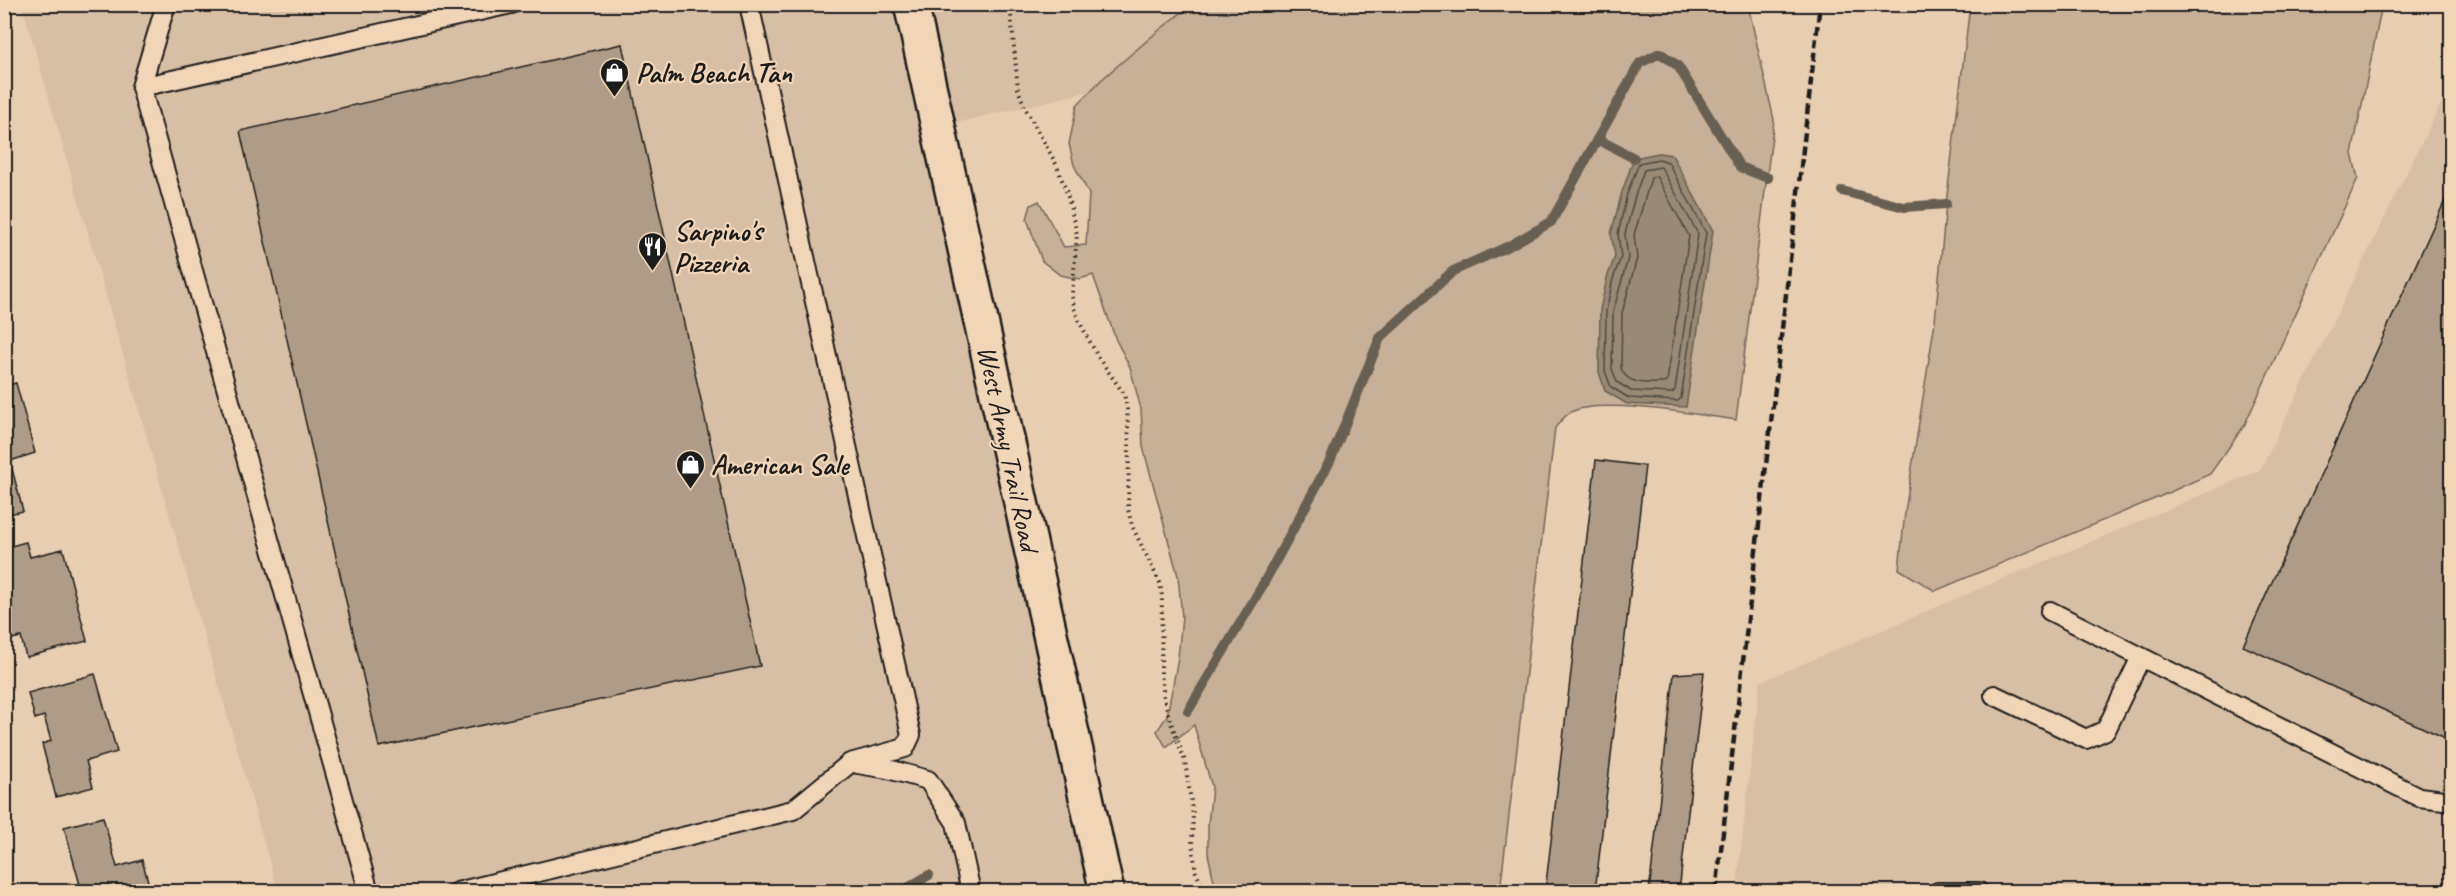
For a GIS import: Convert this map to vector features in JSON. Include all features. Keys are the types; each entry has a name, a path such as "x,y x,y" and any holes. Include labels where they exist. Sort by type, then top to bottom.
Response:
{"main road":[{"name":"West Army Trail Road","path":"911,4 1107,891"}],"lane":[{"path":"166,4 141,87 369,891"},
{"path":"141,87 511,4"},
{"path":"457,891 793,810 850,763 905,748 911,735 749,4"},
{"path":"2050,611 2419,797 2451,801"},
{"path":"1994,695 2086,739 2106,730 2140,657"},
{"path":"850,763 888,769 928,780 956,823 972,891"},
{"path":"1938,891 1979,891"}],"path":[{"path":"1010,4 1018,89 1025,108 1056,164 1067,193 1077,234 1072,295 1074,308 1078,321 1098,357 1124,394 1129,446 1128,509 1137,539 1160,583 1163,609 1161,642 1164,699 1185,761 1193,815 1192,843 1196,872 1205,891"}],"shaded area":[{"path":"929,4 1453,5 956,123"},
{"path":"22,5 895,5 1093,891 278,891"},
{"path":"1207,5 1748,5 1774,120 1736,420 1651,408 1604,406 1571,412 1555,428 1500,891 1218,891 1208,854 1212,787 1194,725 1166,747 1157,731 1167,716 1178,658 1182,617 1178,576 1143,447 1141,409 1130,367 1116,340 1093,275 1080,279 1060,275 1042,261 1027,219 1031,205 1039,201 1064,247 1086,245 1089,194 1074,165 1069,144 1077,105 1101,80 1181,13"},
{"path":"1970,5 2382,5 2352,154 2358,178 2244,426 2210,474 1935,591 1899,569 1905,512 1935,321 1946,204"},
{"path":"2451,83 2451,891 1736,892 1760,682 2260,470"}],"water":[{"path":"1659,153 1672,155 1713,231 1686,407 1627,404 1605,391 1599,372 1600,310 1607,278 1615,256 1611,234 1622,192 1634,158"}],"building":[{"path":"622,44 760,666 379,747 240,131"},
{"path":"2452,185 2452,741 2243,646"},
{"path":"16,383 35,453 10,461 23,511 4,515 4,386"},
{"path":"1596,460 1645,466 1595,892 1545,892"},
{"path":"26,542 30,557 63,549 87,641 26,657 21,637 12,639 4,611 4,548"},
{"path":"1704,672 1679,892 1649,892 1674,674"},
{"path":"95,674 117,752 86,761 93,787 56,797 42,744 51,741 44,716 35,719 28,693"},
{"path":"103,817 117,867 142,860 151,892 82,892 64,827"}],"waterway":[{"path":"1188,711 1261,588 1330,461 1380,338 1453,271 1509,246 1551,222 1640,63 1660,53 1678,66 1740,167 1768,178"},
{"path":"1597,139 1634,158"},
{"path":"1842,191 1904,207 1946,204"},
{"path":"901,892 929,875"}],"railway":[{"path":"1716,892 1820,4"}],"place":[{"name":"Palm Beach Tan","path":"615,98"},
{"name":"Sarpino's Pizzeria","path":"653,272"},
{"name":"American Sale","path":"690,490"}]}
